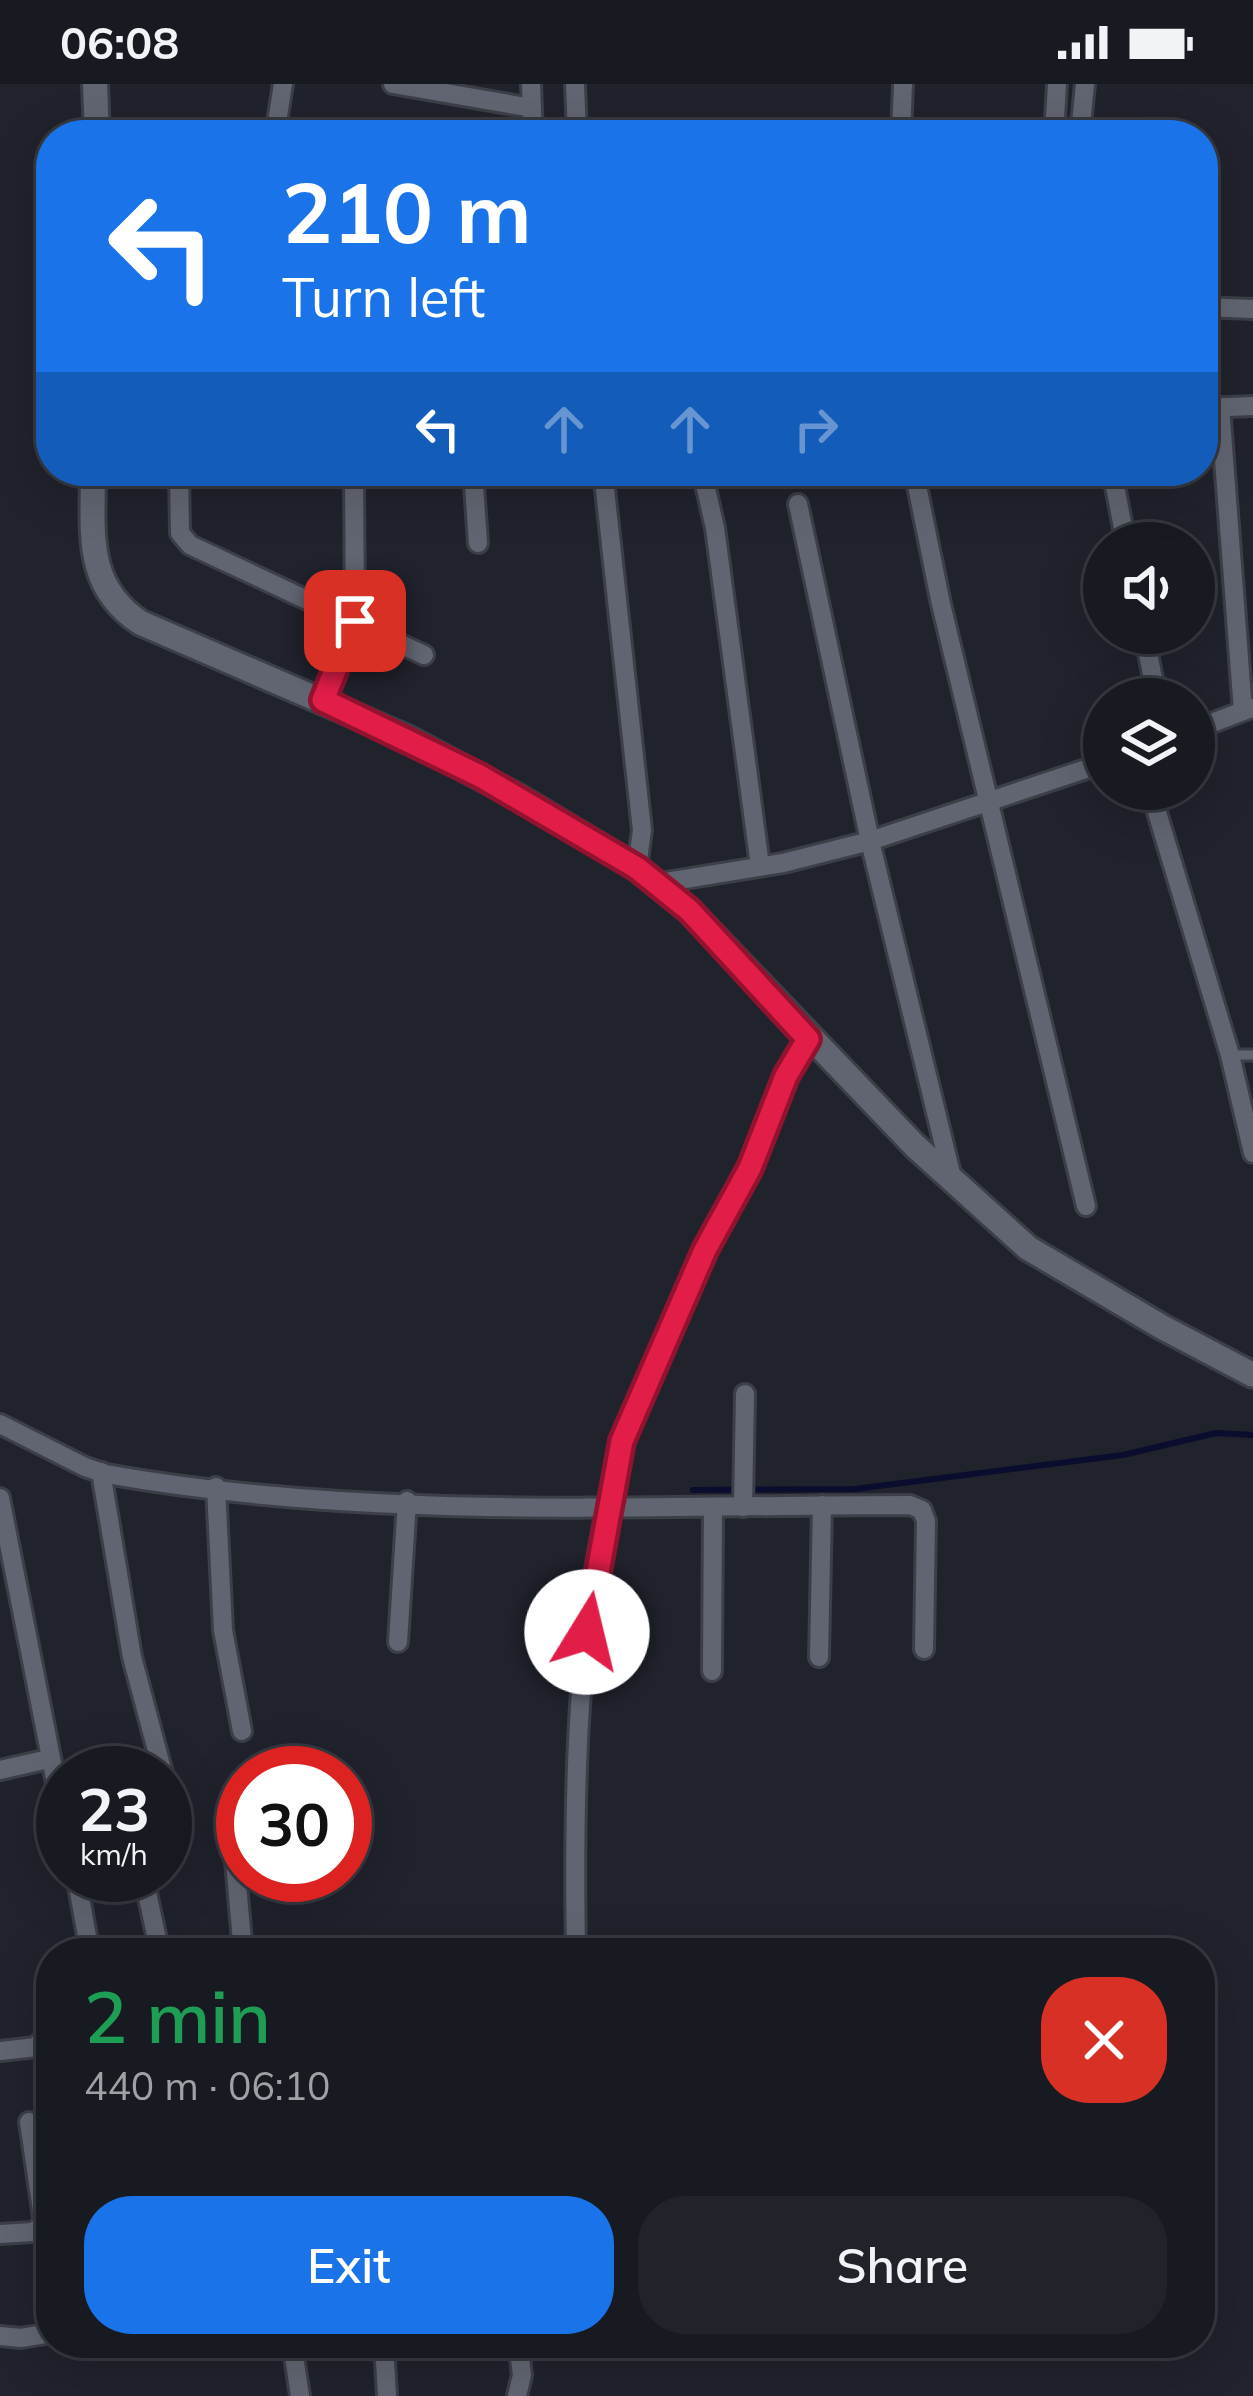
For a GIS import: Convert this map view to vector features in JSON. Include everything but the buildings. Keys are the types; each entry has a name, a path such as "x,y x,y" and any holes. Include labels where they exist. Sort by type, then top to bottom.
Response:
{"street":[{"path":"95,84 96,120"},
{"path":"277,120 283,84"},
{"path":"393,84 532,108"},
{"path":"531,84 532,120"},
{"path":"575,84 576,120"},
{"path":"902,120 903,84"},
{"path":"1055,120 1058,84"},
{"path":"1081,120 1085,84"},
{"path":"1218,308 1253,309"},
{"path":"1218,408 1253,406"},
{"path":"1215,722 1248,709 1218,465"},
{"path":"93,486 100,584 122,611 480,776 637,868 689,910 808,1039 953,1182 1048,1261 1253,1375"},
{"path":"179,486 179,527 190,545 424,656"},
{"path":"323,700 355,621 354,486"},
{"path":"474,486 478,543"},
{"path":"605,486 642,830 637,868"},
{"path":"705,486 760,866"},
{"path":"917,486 1086,1206"},
{"path":"1115,486 1122,522"},
{"path":"798,504 870,842 953,1182"},
{"path":"659,883 870,842 1083,770"},
{"path":"1156,810 1229,1055 1253,1154"},
{"path":"576,1938 575,1740 581,1673 622,1441 705,1250 760,1146 786,1076 808,1039"},
{"path":"744,1496 745,1394"},
{"path":"0,1424 101,1472 216,1487 407,1502 608,1508 713,1508 744,1496 822,1505 910,1505 924,1513 924,1649"},
{"path":"101,1472 132,1657 156,1746"},
{"path":"216,1487 223,1630 242,1731"},
{"path":"398,1642 407,1502"},
{"path":"819,1657 822,1505"},
{"path":"712,1671 713,1508"},
{"path":"1,1509 47,1746"},
{"path":"0,1770 36,1762"},
{"path":"81,1902 87,1938"},
{"path":"149,1902 157,1938"},
{"path":"238,1902 241,1938"},
{"path":"0,2051 36,2047"},
{"path":"29,2122 36,2174"},
{"path":"0,2234 36,2230"},
{"path":"0,2336 36,2335"},
{"path":"294,2358 300,2396"},
{"path":"385,2358 387,2396"},
{"path":"518,2396 520,2358"}],"lane":[{"path":"1229,1055 1253,1055"}],"waterway":[{"path":"693,1490 855,1489 1123,1455 1216,1433 1253,1435"}],"route":[{"path":"355,621 323,700 480,776 659,883 808,1039 775,1100 750,1168 705,1250 622,1441 587,1632"}]}
